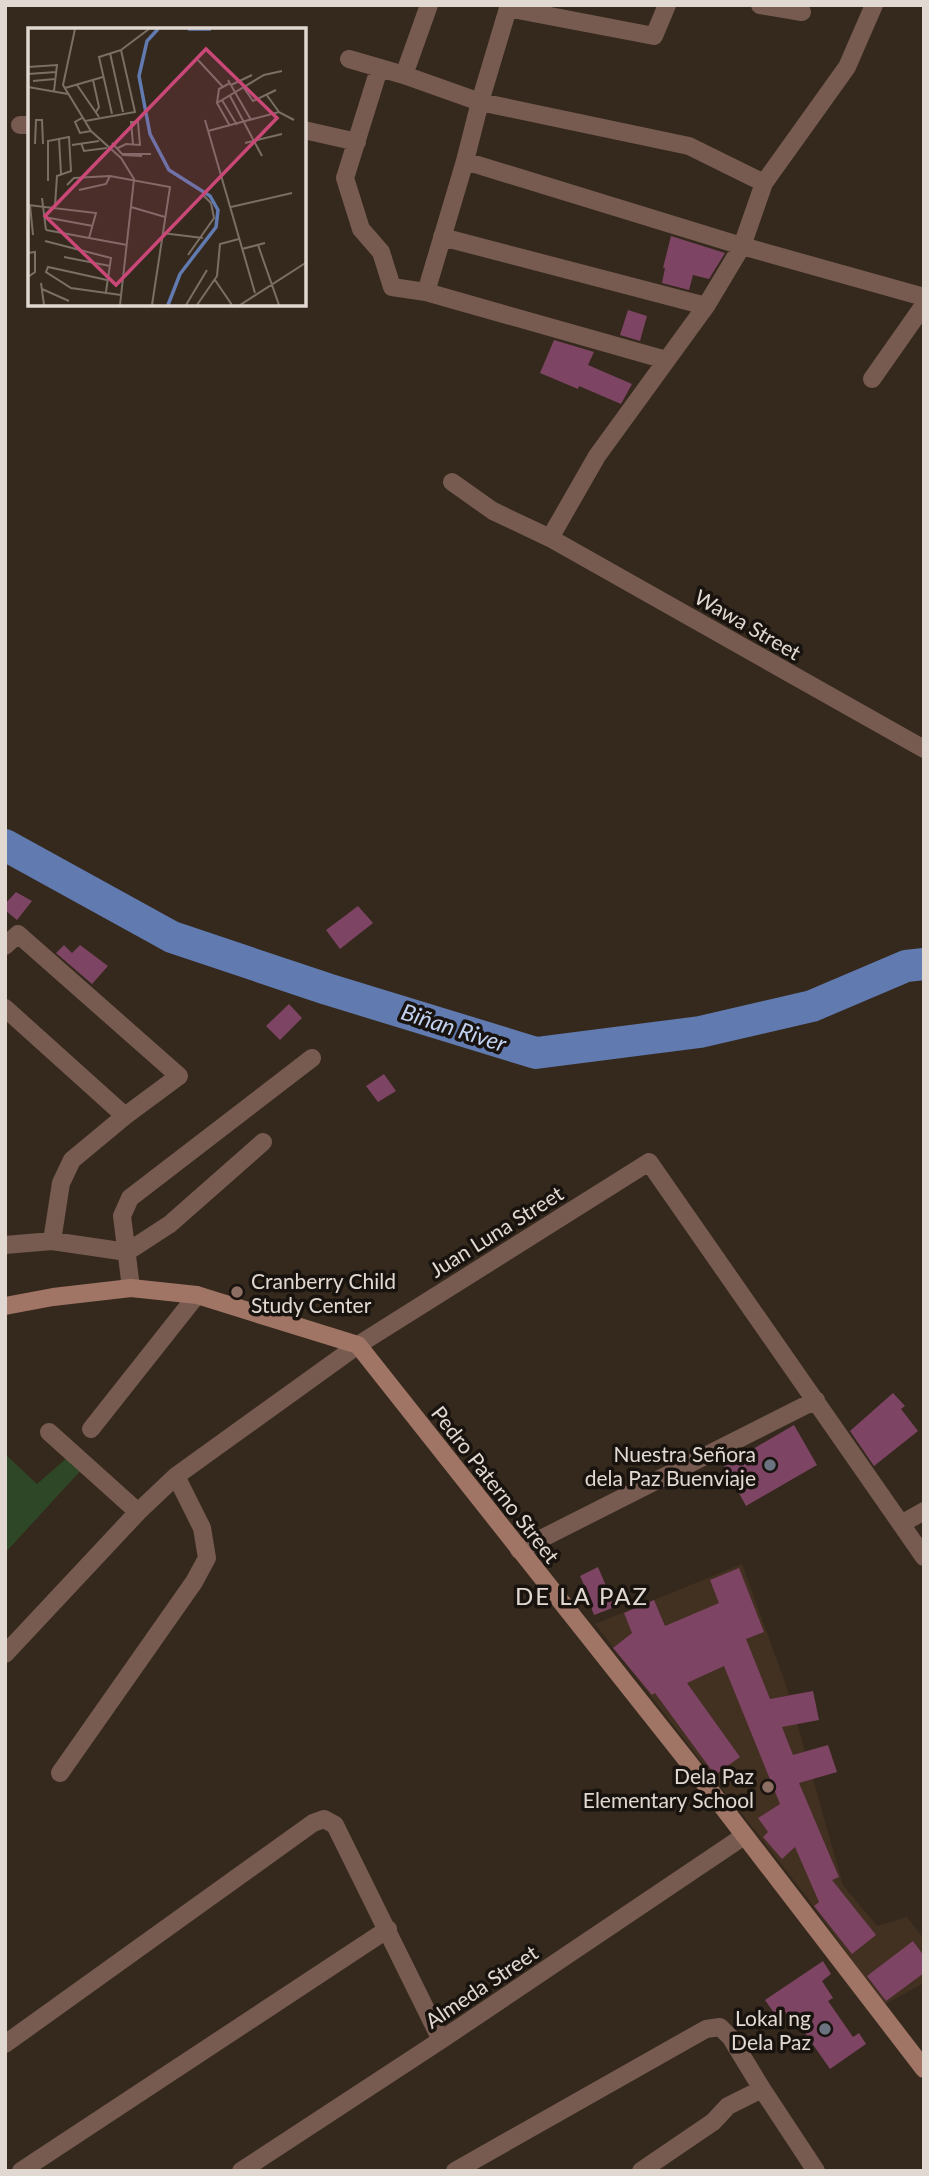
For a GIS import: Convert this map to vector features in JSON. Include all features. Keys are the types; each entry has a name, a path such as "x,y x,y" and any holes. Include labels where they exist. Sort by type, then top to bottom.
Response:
{"street":[{"path":"404,75 429,5"},
{"path":"426,292 466,161 508,7 654,36 667,5"},
{"path":"760,5 802,12"},
{"path":"550,538 597,456 706,306 742,246 764,183 847,67 874,5"},
{"path":"349,59 480,102 689,146 764,183"},
{"path":"379,69 345,178 361,229 380,252 392,287 426,292 666,360"},
{"path":"306,130 357,142"},
{"path":"466,161 742,246 924,297"},
{"path":"442,237 706,306"},
{"path":"872,379 924,305"},
{"name":"Wawa Street","path":"452,482 494,511 550,538 924,750"},
{"path":"5,946 19,934 179,1076 72,1160 61,1183 52,1241"},
{"path":"5,1008 125,1116"},
{"path":"131,1288 122,1216 130,1198 312,1058"},
{"path":"5,1245 52,1241 127,1252 170,1224 262,1142"},
{"name":"Juan Luna Street","path":"5,1654 138,1512 176,1476 358,1345 649,1162 924,1557"},
{"path":"5,1306 53,1297 131,1288 197,1295 358,1345"},
{"path":"91,1430 197,1295"},
{"name":"Pedro Paterno Street","path":"358,1345 591,1638 924,2070"},
{"path":"519,1550 816,1400"},
{"path":"49,1433 138,1512"},
{"path":"60,1773 194,1582 207,1558 202,1528 176,1476"},
{"path":"901,1524 924,1511"},
{"path":"5,2044 313,1823 324,1819 335,1825 441,2040"},
{"name":"Almeda Street","path":"241,2171 744,1836"},
{"path":"22,2171 388,1929"},
{"path":"455,2171 706,2029 720,2027 731,2038 816,2171"},
{"path":"641,2171 713,2122 728,2106 762,2089"}],"shaded area":[{"name":"Dela Paz Elementary School","path":"742,1564 787,1688 843,1885 877,1926 907,1917 924,1939 924,1983 884,2005 809,1900 595,1624"}],"green space":[{"path":"5,1454 37,1484 69,1456 83,1468 5,1553"}],"building":[{"path":"671,236 725,253 709,279 693,275 689,290 662,283"},
{"path":"628,310 647,316 640,341 620,335"},
{"path":"554,340 594,352 588,365 632,384 621,404 540,373"},
{"path":"16,892 32,901 17,920 5,910 5,904"},
{"path":"358,906 373,923 340,949 326,930"},
{"path":"64,945 72,953 80,945 108,966 92,984 56,953"},
{"path":"289,1004 302,1018 280,1040 266,1026"},
{"path":"384,1074 396,1091 378,1102 366,1086"},
{"path":"893,1393 905,1406 901,1409 918,1431 874,1466 850,1431"},
{"name":"Nuestra Señora dela Paz Buenviaje","path":"794,1425 817,1465 746,1506 724,1466"},
{"path":"598,1567 615,1607 594,1615 580,1576"},
{"path":"739,1568 764,1632 746,1639 770,1699 813,1691 819,1720 782,1727 793,1755 828,1745 837,1772 799,1783 839,1877 832,1880 876,1935 852,1954 814,1906 819,1902 795,1847 782,1859 763,1837 768,1832 758,1818 780,1804 724,1666 687,1683 740,1757 715,1775 655,1693 652,1695 613,1648 632,1633 624,1613 654,1600 665,1626 719,1603 710,1580"},
{"path":"913,1941 924,1956 924,1973 886,2001 867,1976"},
{"name":"Lokal ng Dela Paz","path":"823,1961 831,1974 822,1981 833,1998 828,2001 853,2037 859,2033 866,2044 830,2069 798,2023 795,2026 782,2007 774,2013 765,2000"}],"waterway":[{"name":"Biñan River","path":"5,845 172,937 327,989 536,1053 700,1032 812,1006 906,966 924,964"}],"place":[{"name":"Cranberry Child Study Center","path":"237,1292"},
{"name":"Nuestra Señora dela Paz Buenviaje","path":"770,1465"},
{"name":"Dela Paz Elementary School","path":"768,1787"},
{"name":"Lokal ng Dela Paz","path":"825,2029"}],"district":[{"name":"DE LA PAZ","path":"582,1595"}]}
